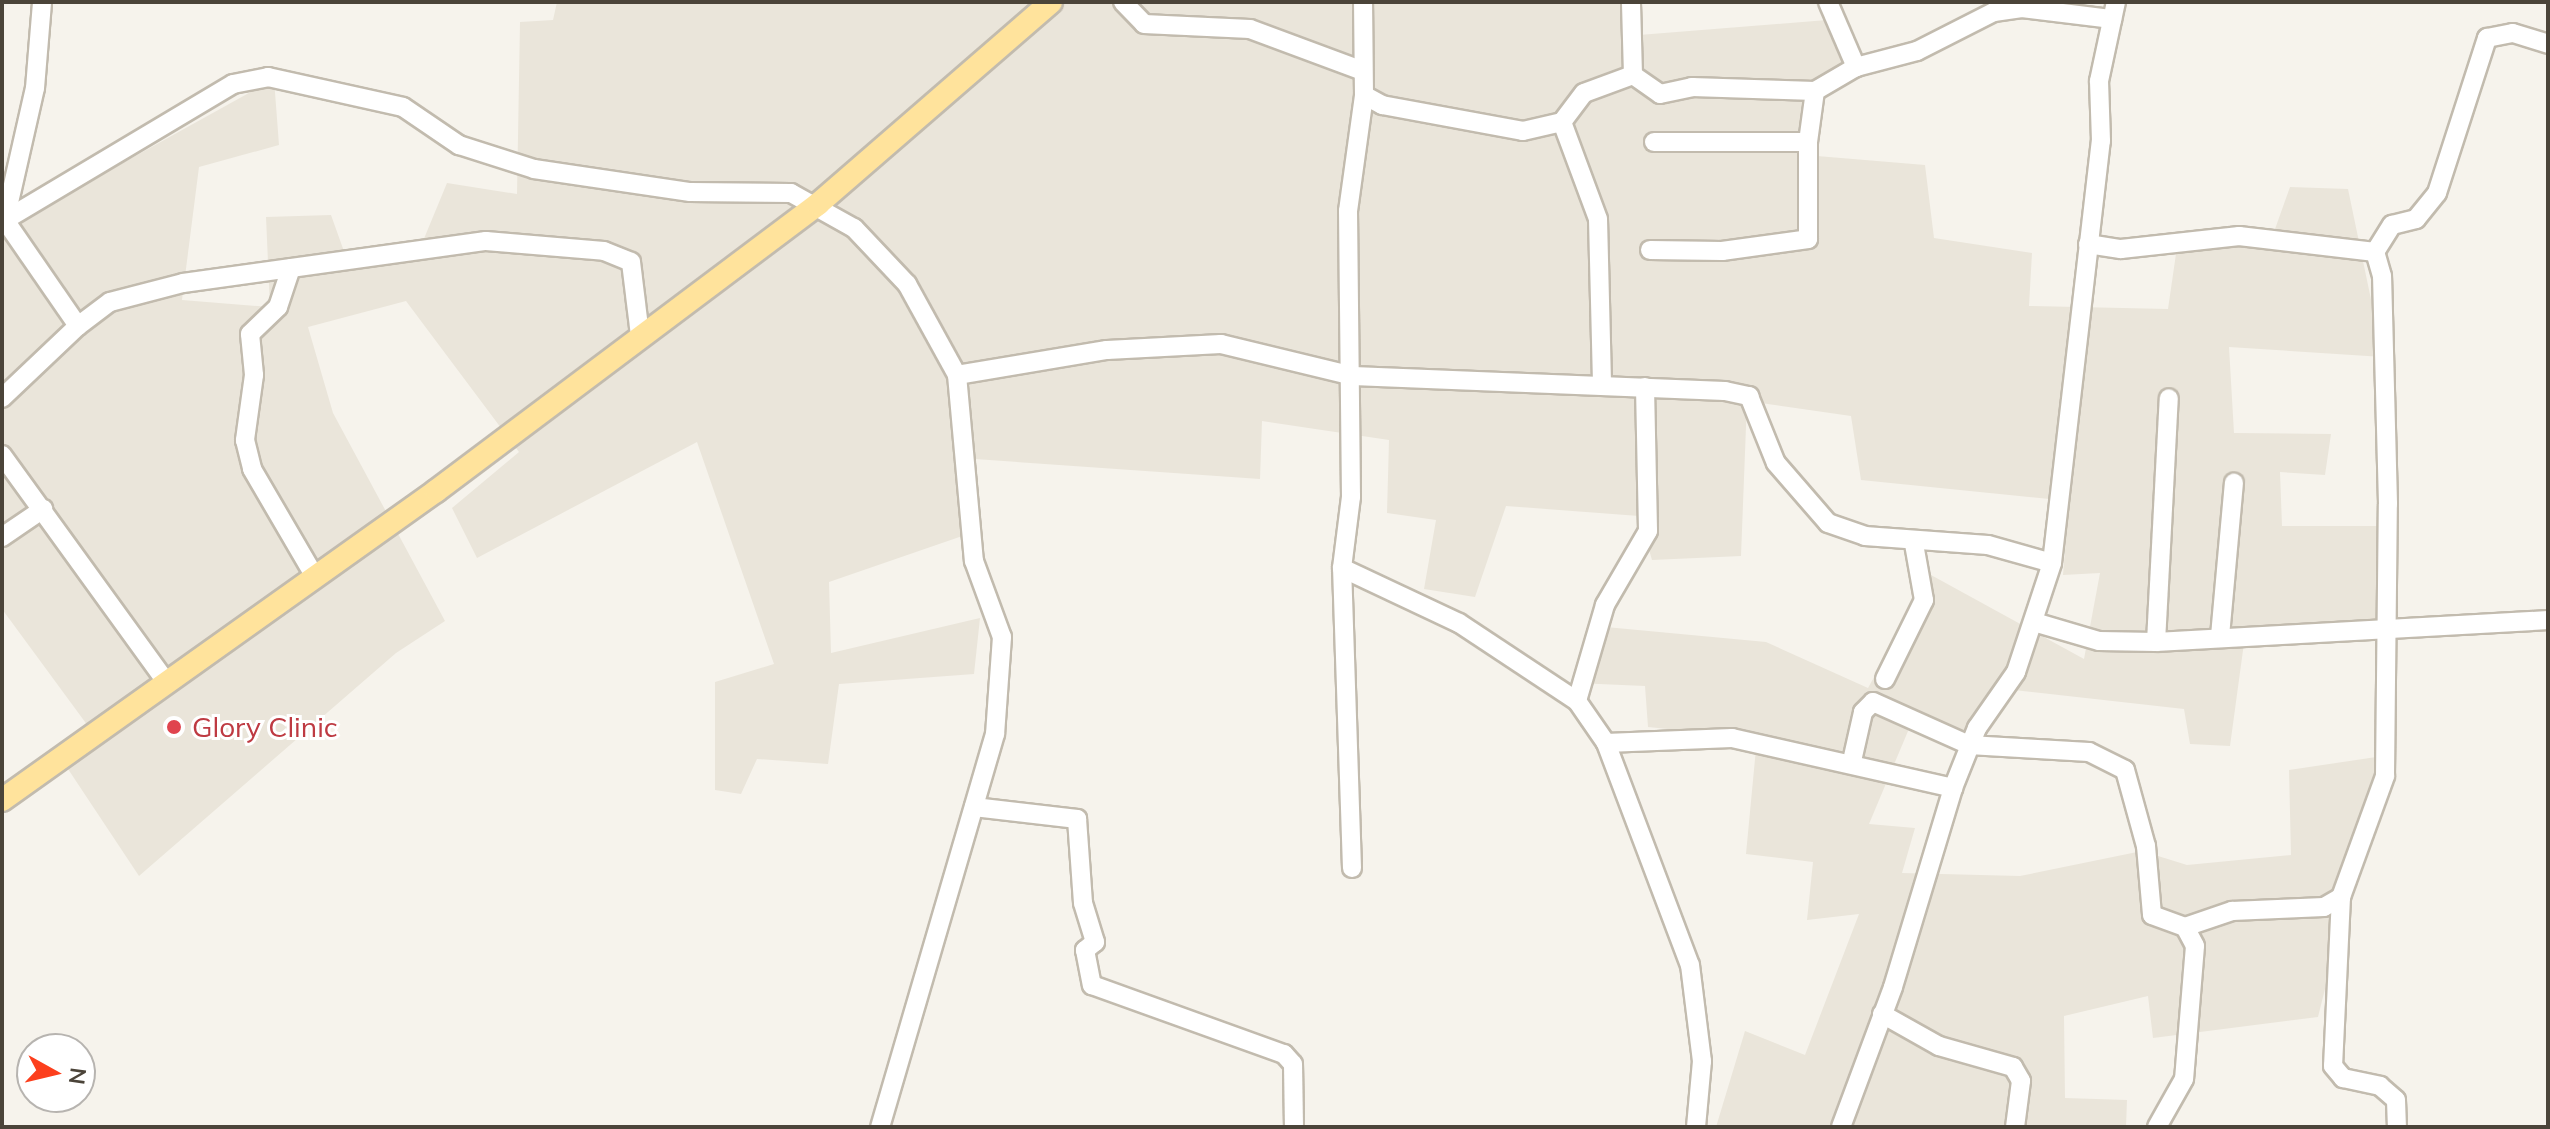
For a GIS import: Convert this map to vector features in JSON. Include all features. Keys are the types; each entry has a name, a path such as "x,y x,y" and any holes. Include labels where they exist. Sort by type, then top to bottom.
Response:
{"main road":[{"path":"2,800 165,680 315,577 818,204 1051,2"}],"street":[{"path":"42,2 35,88 5,220 78,326"},
{"path":"1123,2 1144,24 1250,29 1360,70"},
{"path":"1352,868 1342,568 1353,376 1348,211 1364,95 1360,70 1363,2"},
{"path":"1631,2 1633,75"},
{"path":"1828,2 1856,67"},
{"path":"1633,75 1660,94 1692,87 1815,91 1856,67 1917,51 1994,12 2022,8 2114,10 2099,81 2088,244 2052,563 2016,672 1969,745 1882,1014 1841,1127"},
{"path":"2397,1127 2396,1100 2380,1086 2343,1078 2333,1066 2341,897 2385,776 2390,626 2382,276 2375,252 2392,225 2416,219 2437,193 2487,38 2513,33 2548,44"},
{"path":"1364,95 1382,105 1523,131 1562,122 1584,93 1633,75"},
{"path":"5,220 233,84 268,77 403,107 459,145 534,169 690,192 791,193 818,204 854,228 907,284 957,375 974,561 1002,637 995,734 880,1127"},
{"path":"1650,250 1722,251 1808,239 1808,142 1815,91"},
{"path":"1562,122 1598,219 1602,385"},
{"path":"1654,142 1808,142"},
{"path":"2088,244 2121,249 2239,236 2375,252"},
{"path":"2,398 78,326 110,302 183,283 486,241 604,251 631,262 640,335"},
{"path":"291,268 278,307 250,334 254,375 245,448 315,577"},
{"path":"957,375 1107,350 1221,344 1353,376 1645,387 1749,396 1776,463 1828,523 1914,544 1988,545 2052,563"},
{"path":"1577,701 1605,605 1648,531 1645,387"},
{"path":"2156,642 2169,398"},
{"path":"2,455 165,680"},
{"path":"2220,636 2234,483"},
{"path":"2,537 43,509"},
{"path":"1885,679 1924,600 1914,544"},
{"path":"1342,568 1459,623 1577,701 1606,743 1690,965 1702,1061 1696,1127"},
{"path":"2034,622 2099,641 2156,642 2390,626 2548,620"},
{"path":"1852,761 1863,712 1873,702 1969,745 2089,752 2118,761 2146,846 2152,915 2185,927 2232,911 2324,907 2341,897"},
{"path":"1606,743 1732,738 1852,761 1953,788"},
{"path":"974,807 1077,819 1083,903 1095,942 1085,950 1092,985 1284,1054 1293,1064 1294,1127"},
{"path":"2157,1127 2184,1079 2195,946 2185,927"},
{"path":"1882,1014 1939,1046 2013,1067 2021,1081 2015,1127"}],"shaded area":[{"path":"557,2 1625,2 1639,35 1827,20 1852,62 1817,96 1817,156 1925,165 1934,238 2032,253 2029,306 2168,309 2177,247 2269,246 2290,187 2348,189 2383,357 2229,347 2234,433 2331,434 2325,475 2280,472 2282,526 2384,526 2389,632 2244,643 2230,746 2190,744 2184,709 2005,689 1971,742 1911,724 1869,824 1915,828 1902,873 2020,876 2142,851 2187,865 2291,855 2289,770 2383,756 2318,1017 2153,1038 2148,996 2064,1016 2065,1098 2127,1100 2126,1127 1716,1127 1745,1031 1805,1055 1859,914 1807,920 1813,862 1746,854 1757,738 1648,727 1645,686 1576,683 1595,626 1766,642 1868,688 1931,575 2084,659 2100,573 2063,575 2069,501 1861,480 1851,416 1747,401 1741,556 1652,560 1639,516 1506,506 1475,597 1424,589 1436,520 1387,513 1389,440 1262,421 1260,479 975,459 971,533 829,582 831,653 980,618 974,674 839,684 828,764 757,759 741,794 715,790 715,682 774,664 697,442 477,558 452,508 519,452 406,301 308,327 333,413 445,621 396,653 139,876 66,766 99,741 2,609 2,230 274,79 279,145 199,167 182,300 270,307 266,217 331,215 346,257 423,241 447,183 517,194 520,22 553,20"}],"place":[{"name":"Glory Clinic","path":"174,727"}]}
